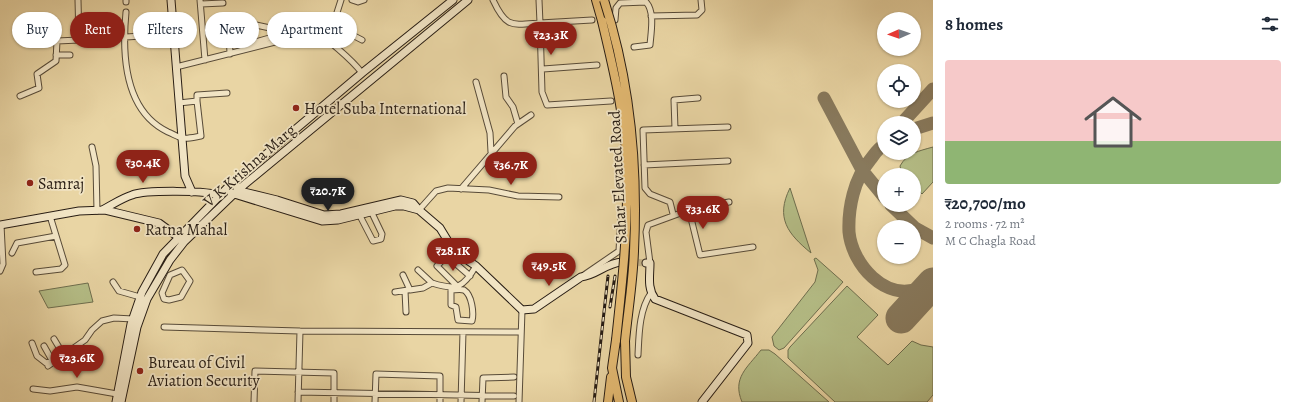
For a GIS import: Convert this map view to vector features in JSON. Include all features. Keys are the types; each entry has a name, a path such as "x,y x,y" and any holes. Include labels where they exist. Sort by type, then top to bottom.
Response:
{"main road":[{"name":"Sahar Elevated Road","path":"596,0 616,79 627,175 626,251 608,402"},
{"name":"Sahar Elevated Road","path":"604,0 624,79 629,107 634,176 634,252 625,341 626,377 632,402"},
{"path":"612,368 619,402"}],"street":[{"path":"78,0 78,12"},
{"path":"171,0 172,12"},
{"path":"338,12 341,0"},
{"path":"352,0 358,2 364,0"},
{"name":"V K Krishna Marg","path":"116,402 133,319 140,297 163,254 229,185 362,73 454,0"},
{"path":"493,0 500,16 508,23 519,25 592,20"},
{"path":"539,0 543,69 542,92 547,105 610,101"},
{"path":"651,16 697,15 702,10 701,0"},
{"name":"V K Krishna Marg","path":"121,402 137,327 147,299 154,286 184,242 239,189 463,1"},
{"path":"615,20 616,8 620,3 638,1 646,2 650,6 650,45 634,47"},
{"path":"205,60 200,2 223,2"},
{"path":"125,24 126,12"},
{"path":"357,37 362,40"},
{"path":"20,96 39,88 37,74 56,61 57,41 70,40"},
{"path":"125,48 126,69 134,95 143,110 161,128 183,138 201,136 197,95 227,92"},
{"path":"174,48 185,176 192,192"},
{"path":"229,48 230,54"},
{"path":"176,67 230,54 242,48"},
{"path":"337,48 352,60 362,73"},
{"path":"56,55 70,54"},
{"path":"543,69 596,65"},
{"path":"504,76 506,97 514,107 518,124"},
{"path":"476,82 490,133 492,152"},
{"path":"675,130 674,100 698,98"},
{"path":"179,103 197,101"},
{"path":"461,189 518,124 531,115"},
{"path":"673,214 670,202 647,192 645,188 643,130 728,128"},
{"path":"92,147 96,166 99,210"},
{"path":"644,165 728,161"},
{"path":"229,185 244,192 277,200 314,216"},
{"path":"229,185 233,195 314,216 328,218 400,205 419,210 440,228 453,249 476,266 522,310 534,309 619,251 621,215"},
{"path":"419,210 436,191 448,188 488,190 518,196 559,197"},
{"path":"99,210 133,194 192,192 219,195 227,200"},
{"path":"702,402 748,344 747,335 661,303 651,293 649,286 646,232 648,225 673,214 729,202"},
{"path":"0,271 2,264 1,225 79,211 99,210 159,224 179,236 184,242"},
{"path":"689,210 700,255 753,247"},
{"path":"328,218 365,212"},
{"path":"365,212 382,234 381,239 373,241 365,212"},
{"path":"36,272 64,267 65,261 50,216"},
{"path":"12,253 17,243 56,236"},
{"path":"453,249 438,264 438,268 457,286"},
{"path":"446,255 470,276"},
{"path":"581,277 590,276 608,265 622,262"},
{"path":"451,288 467,281 476,266"},
{"path":"182,270 190,281 180,298 164,299 162,296 163,291 168,281 171,274 182,270"},
{"path":"418,270 432,283 463,290 468,295 473,307 472,321 458,320 456,307 451,305 451,288"},
{"path":"403,275 408,290 406,312"},
{"path":"160,277 168,281"},
{"path":"113,282 119,291 140,297"},
{"path":"395,292 423,288 432,283"},
{"path":"154,286 163,291"},
{"path":"638,355 641,323 646,300 651,293"},
{"path":"519,402 522,310"},
{"path":"32,343 37,357 46,363 51,363 85,340 92,330 102,321 114,318 133,319"},
{"path":"164,327 300,331 521,332"},
{"path":"298,402 300,331"},
{"path":"461,402 463,332"},
{"path":"54,339 63,354"},
{"path":"44,346 51,363"},
{"path":"254,402 255,371 334,373 334,402"},
{"path":"375,402 376,374 440,376 440,402"},
{"path":"482,402 483,378 514,377"},
{"path":"33,389 50,391 77,387 118,394"},
{"path":"298,392 514,396"}],"green space":[{"path":"933,147 933,182 922,194 921,168 900,168 900,166 904,160 921,160 921,150"},
{"path":"790,188 811,253 796,239 786,225 784,208"},
{"path":"816,258 843,282 784,348 779,350 774,346 772,337 815,282 818,270 814,259"},
{"path":"88,283 93,302 48,308 39,291"},
{"path":"847,286 878,315 857,337 888,365 912,341 921,345 933,347 933,395 927,402 835,402 788,358 788,350 790,347"},
{"path":"761,350 769,350 775,354 829,402 742,402 739,394 739,386 742,374"}],"taxiway":[{"path":"908,116 933,89"},
{"path":"824,98 862,170 877,188"},
{"path":"921,127 933,123"},
{"path":"877,151 864,168 853,194 849,232 851,244 856,256 872,277 883,285 895,290 907,291 922,287 933,281"},
{"path":"898,212 915,228 933,238"}],"runway":[{"path":"901,318 933,283"}],"tunnel":[{"path":"628,262 646,263"}],"railway":[{"path":"594,402 608,276"},
{"path":"610,307 615,276"}],"place":[{"name":"Hotel Suba International","path":"296,108"},
{"name":"Samraj","path":"30,183"},
{"name":"Ratna Mahal","path":"137,229"},
{"name":"Bureau of Civil Aviation Security","path":"140,371"}]}
